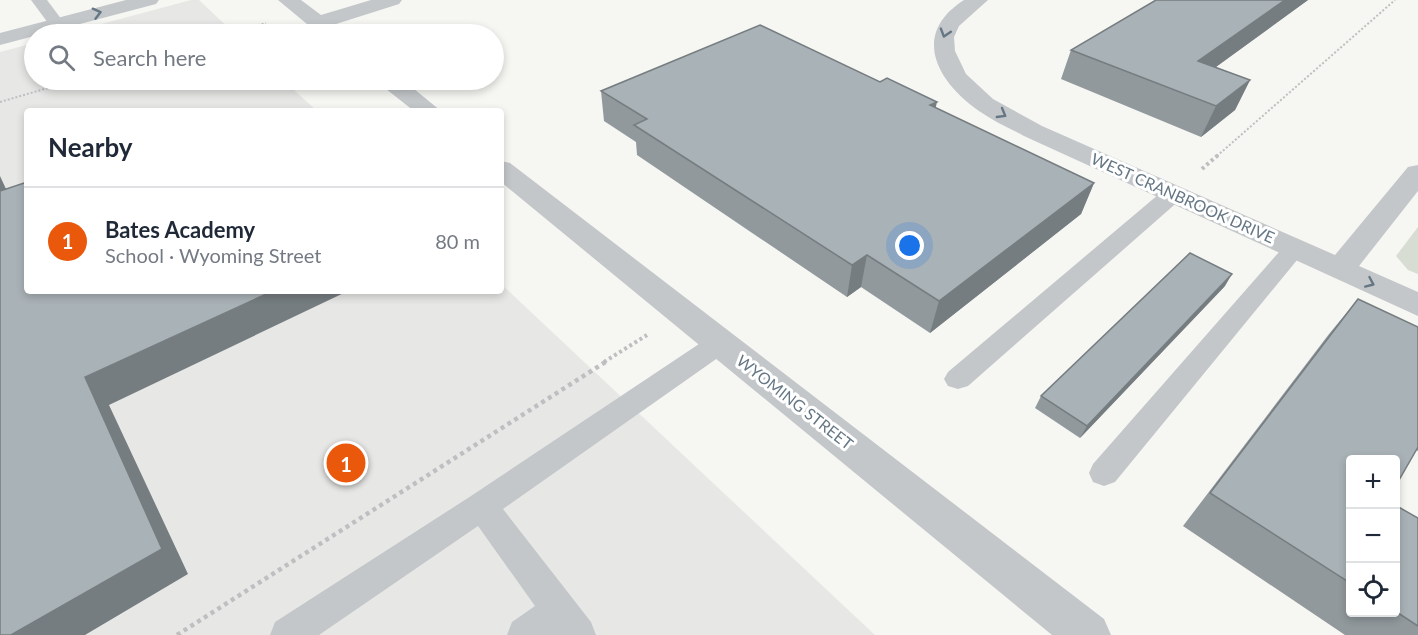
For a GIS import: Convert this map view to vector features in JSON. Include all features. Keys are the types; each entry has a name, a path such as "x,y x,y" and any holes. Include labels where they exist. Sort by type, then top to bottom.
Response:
{"street":[{"path":"57,24 149,0"},
{"path":"288,0 319,24"},
{"path":"337,24 392,0"},
{"name":"WEST CRANBROOK DRIVE","path":"978,0 966,6 950,20 942,38 943,52 957,78 986,105 1007,118 1418,305"},
{"path":"0,39 24,33"},
{"path":"402,90 425,108"},
{"name":"WYOMING STREET","path":"504,171 1088,635"},
{"path":"1340,269 1418,173"}],"lane":[{"path":"39,0 57,24"},
{"path":"958,379 1173,194"},
{"path":"1104,473 1294,249"},
{"path":"288,635 720,343"},
{"path":"482,506 569,622 525,635"}],"path":[{"path":"1197,174 1395,0"},
{"path":"0,102 41,90"},
{"path":"177,635 683,313"}],"shaded area":[{"path":"191,0 199,0 224,24 101,24"},
{"path":"24,46 24,90 294,90 314,108 24,108 24,294 504,294 504,287 875,635 0,635 0,52"},
{"path":"1418,227 1418,274 1408,270 1396,256"}],"building":[{"path":"1156,0 1285,0 1198,61 1250,80 1216,106 1071,50"},
{"path":"760,25 880,82 887,78 937,102 930,105 1094,183 939,301 867,255 852,265 634,125 647,119 601,91"},
{"path":"24,183 24,294 266,294 85,377 162,549 11,635 0,635 0,191"},
{"path":"1190,253 1232,274 1087,426 1041,396"},
{"path":"1358,299 1418,327 1418,447 1400,478 1400,455 1346,455 1346,580 1210,493"},
{"path":"1400,508 1418,518 1418,626 1400,614"}],"place":[{"name":"Bates Academy","path":"346,463"}]}
